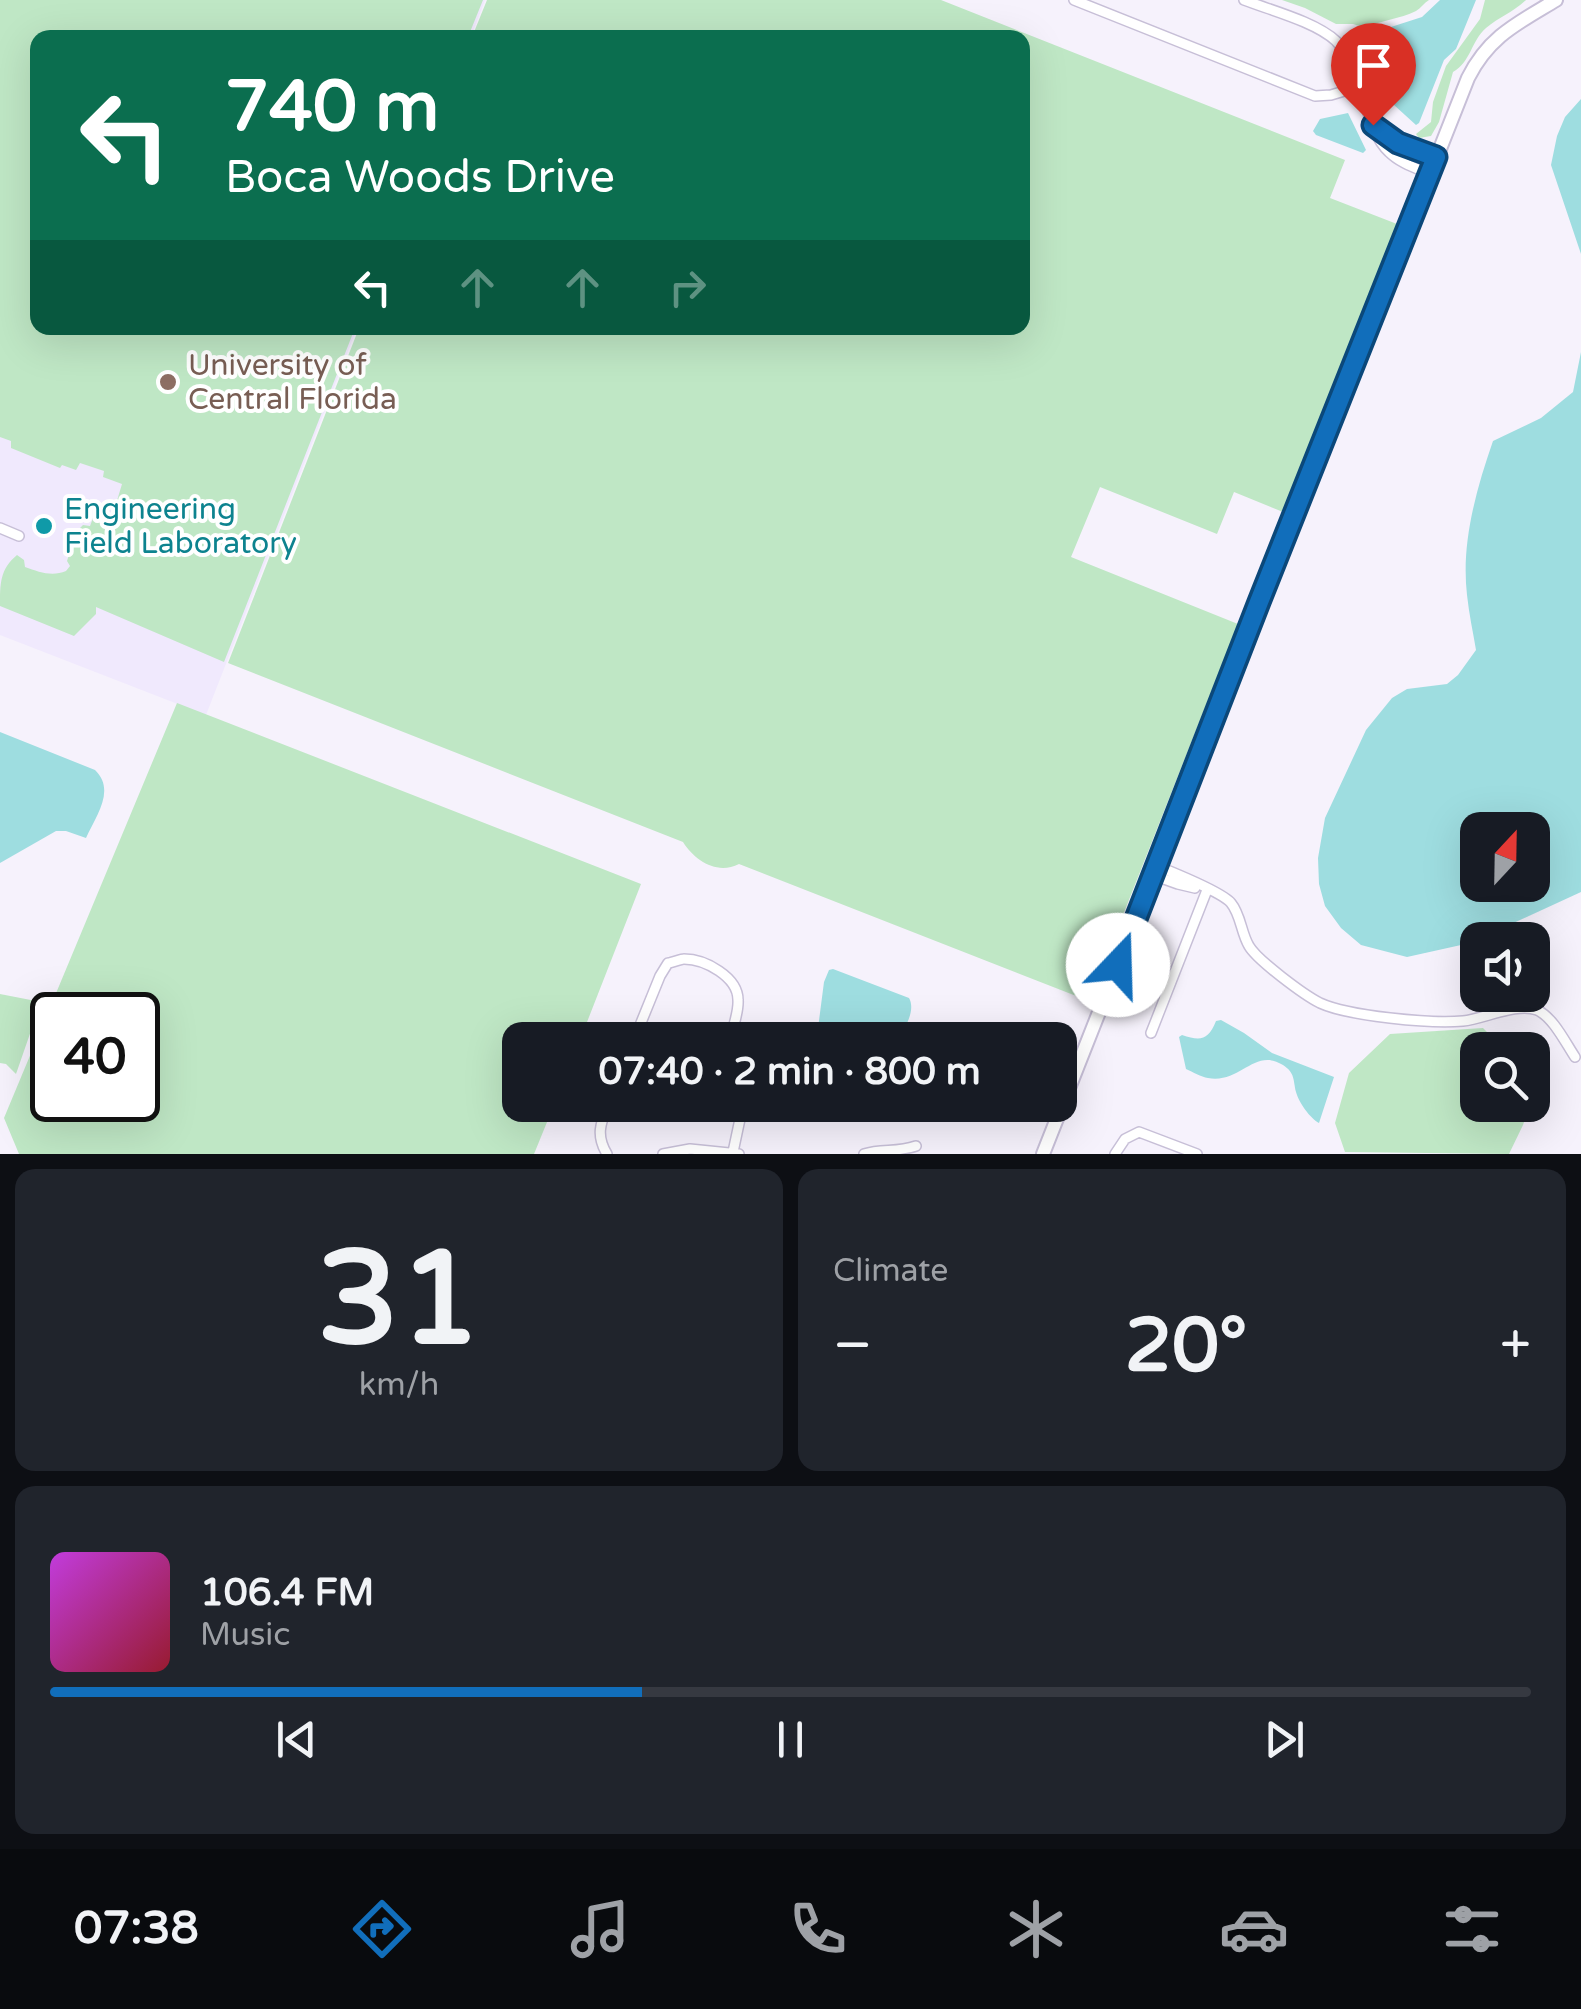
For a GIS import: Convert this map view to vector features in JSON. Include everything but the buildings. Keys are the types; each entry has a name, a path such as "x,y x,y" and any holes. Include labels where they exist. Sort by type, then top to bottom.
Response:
{"street":[{"path":"1074,0 1315,96 1361,86"},
{"path":"1244,0 1314,27 1335,40 1361,86 1373,125 1386,150 1430,174"},
{"path":"1043,1154 1478,57 1500,35 1556,0"},
{"path":"1373,125 1398,143 1436,157"},
{"path":"0,528 19,536"},
{"path":"1155,870 1230,902 1254,953 1324,1005 1342,1011 1460,1022 1527,1007 1546,1016 1575,1056"},
{"path":"1151,1034 1207,890"},
{"path":"641,1022 668,963 682,959 695,961 732,981 738,994 734,1022"},
{"path":"601,1122 601,1143 607,1154"},
{"path":"664,1154 690,1150 736,1153 740,1122"},
{"path":"1115,1154 1125,1139 1139,1132 1197,1154"},
{"path":"864,1154 876,1150 899,1152 916,1146"}],"shaded area":[{"name":"University of Central Florida","path":"0,0 485,0 474,30 30,30 30,335 354,335 206,715 0,635"}],"green space":[{"name":"University of Central Florida","path":"0,0 483,0 471,30 30,30 30,335 352,335 224,662 96,607 96,614 74,636 0,606 2,577 11,560 17,555 24,560 25,567 35,571 66,571 76,532 83,525 90,526 93,518 102,520 108,513 113,514 122,484 103,477 104,471 80,463 76,470 62,465 60,468 11,448 11,441 0,437"},
{"path":"487,0 941,0 1017,30 475,30"},
{"path":"1282,0 1429,0 1416,11 1366,28 1336,24"},
{"path":"1485,0 1526,0 1481,33 1464,63 1453,72 1439,122 1431,136 1419,138 1416,134 1431,122 1433,102 1446,66 1480,19"},
{"path":"1030,35 1345,160 1330,198 1397,224 1283,512 1234,492 1217,534 1100,487 1071,557 1238,624 1089,1001 739,864 723,868 707,864 683,842 228,663 356,335 1030,335"},
{"path":"177,703 641,884 587,1022 502,1022 502,1122 547,1122 534,1154 19,1154 4,1118 30,1056 30,1122 160,1122 160,992 57,992"},
{"path":"0,994 30,1000 30,1034 16,1074 0,1063"},
{"path":"1483,1028 1487,1032 1460,1032 1460,1122 1524,1122 1509,1154 1345,1152 1335,1123 1349,1073 1390,1034"}],"water":[{"path":"1440,0 1476,0 1456,49 1444,60 1416,125 1394,105 1360,39 1422,17"},
{"path":"1581,99 1581,254 1551,165 1565,117"},
{"path":"1348,113 1366,150 1363,153 1313,131 1320,119"},
{"path":"1581,352 1581,892 1516,922 1460,922 1460,945 1407,957 1361,945 1341,928 1325,906 1318,858 1325,818 1366,730 1392,698 1407,689 1447,684 1476,650 1467,595 1466,556 1476,498 1493,441 1541,418 1573,392"},
{"path":"0,732 95,770 104,786 104,795 86,838 56,831 0,863"},
{"path":"829,970 909,998 907,1022 819,1022"},
{"path":"1221,1020 1272,1053 1334,1077 1319,1123 1300,1101 1293,1077 1283,1065 1264,1060 1220,1078 1186,1069 1179,1037 1203,1038"}],"place":[{"name":"University of Central Florida","path":"168,382"},
{"name":"Engineering Field Laboratory","path":"44,526"}],"route":[{"path":"1118,965 1436,157 1398,143 1373,125"}]}
